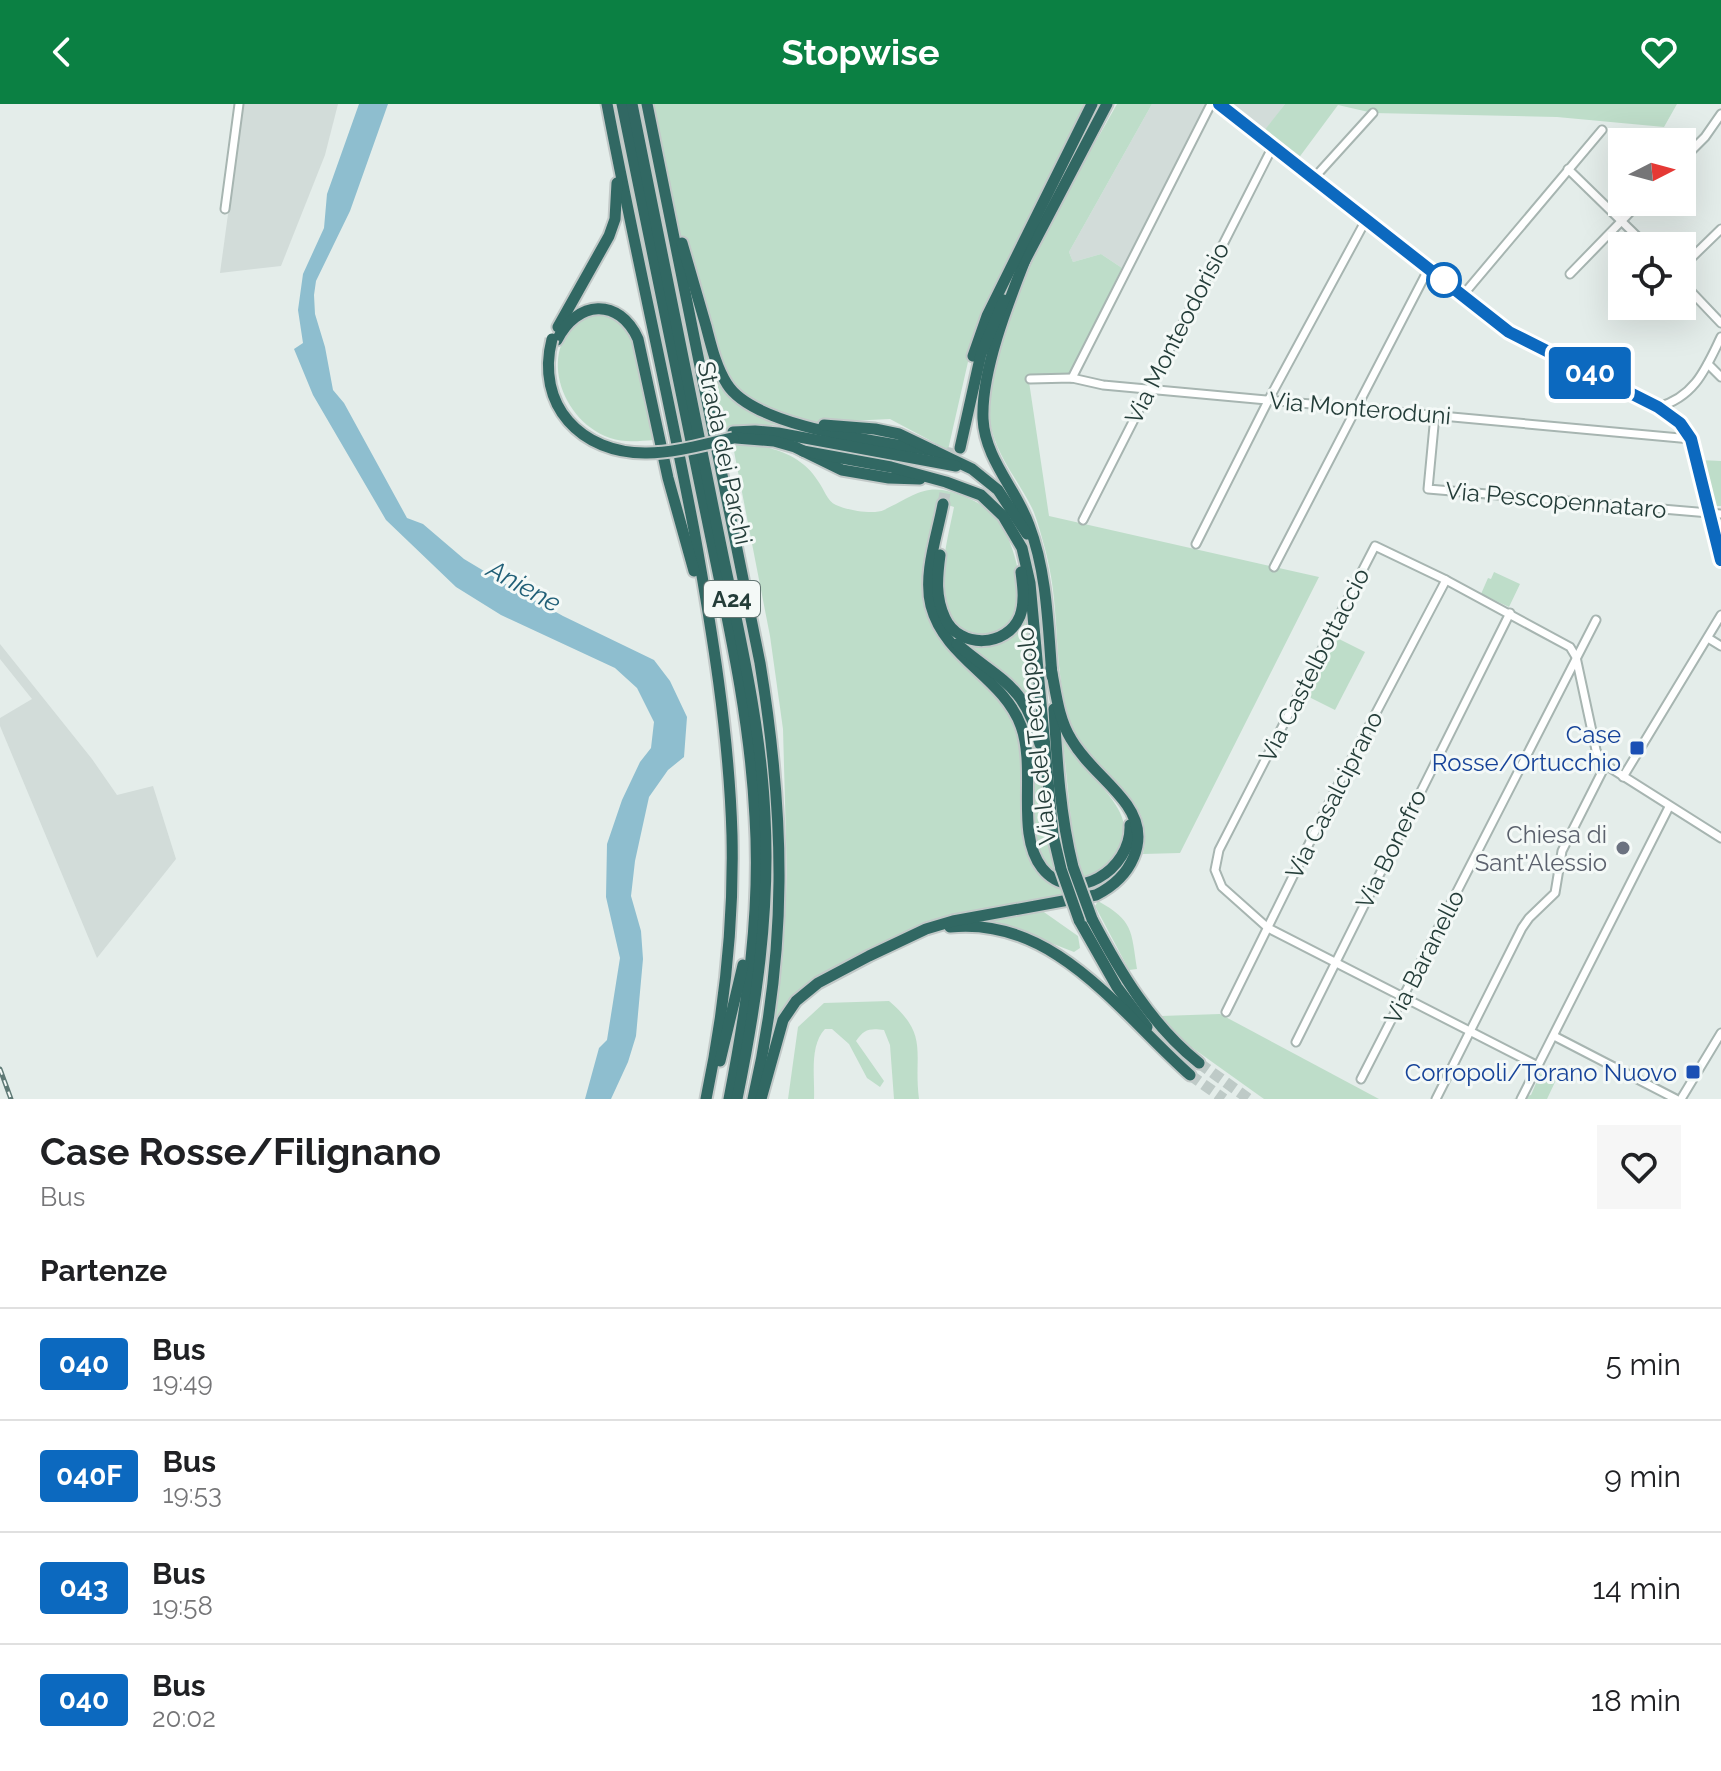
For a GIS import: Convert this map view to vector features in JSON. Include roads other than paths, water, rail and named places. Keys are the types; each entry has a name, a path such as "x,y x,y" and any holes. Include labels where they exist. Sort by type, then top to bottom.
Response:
{"highway":[{"path":"607,104 708,606 727,750 731,867 724,994 708,1099"},
{"name":"Strada dei Parchi","path":"622,104 736,665 751,764 757,873 747,1006 729,1099"},
{"name":"Strada dei Parchi","path":"632,104 746,666 761,762 765,817 763,933 756,1006 737,1099"},
{"path":"647,104 774,745 781,874 778,940 771,1006 753,1099"},
{"path":"1092,104 987,316 974,355 956,448 981,354 996,317 1107,104"},
{"path":"611,122 618,189 615,219 603,251 555,339 548,370 553,397 573,427 596,443 613,449 644,453 667,452 755,431 972,469"},
{"path":"662,173 713,352 726,384 748,406 794,423 844,436 934,451 972,469 1006,500 1039,555"},
{"path":"1025,260 995,350 983,418 990,450 1025,513 1039,555"},
{"path":"555,339 566,324 589,309 612,311 625,318 634,329 715,662"},
{"path":"733,435 774,441 842,470 889,478 940,480 981,495 996,508 1016,536 1026,562 1033,605 1046,767"},
{"path":"1016,536 1023,598 1017,623 1007,633 987,641 959,635 944,616 937,586 946,504 929,577 930,601 941,630 966,662 1003,694 1019,723 1028,759 1030,844 1046,872 1059,880 1078,884 1111,870 1124,855 1130,836 1127,804"},
{"name":"Viale del Tecnopolo","path":"1039,555 1067,868 1079,920 1117,987 1167,1055"},
{"path":"941,630 991,668 1021,697 1033,719 1046,767"},
{"path":"761,1099 783,1020 796,1001 818,983 926,929 972,916 1081,900 1110,888 1129,869 1137,846 1136,828 1127,804 1086,761 1070,738 1060,715 1051,668"},
{"name":"Viale del Tecnopolo","path":"1046,767 1053,835 1092,919 1128,981 1153,1016 1176,1044 1199,1063"},
{"path":"708,1099 742,977 750,899 757,873"},
{"path":"926,929 988,927 1036,941 1060,954 1190,1075"}],"street":[{"path":"225,209 239,104"},
{"path":"1072,378 1211,104"},
{"path":"1219,104 1523,341 1658,407 1680,423 1691,439 1721,560"},
{"path":"1314,178 1373,113"},
{"path":"1696,146 1721,114"},
{"path":"1463,295 1602,130"},
{"name":"Via Monteodorisio","path":"1083,520 1273,146"},
{"path":"1568,169 1632,232"},
{"path":"1570,274 1626,216"},
{"path":"1196,544 1269,399 1367,218"},
{"path":"1696,253 1721,229"},
{"path":"1274,567 1429,268"},
{"path":"1696,297 1721,323"},
{"path":"1658,407 1683,398 1708,364 1721,337"},
{"path":"1708,364 1721,377"},
{"name":"Via Monteroduni","path":"1030,379 1072,378 1103,385 1691,439"},
{"name":"Via Pescopennataro","path":"1435,415 1428,489 1710,514"},
{"path":"1710,514 1721,514"},
{"name":"Via Castelbottaccio","path":"1538,1066 1268,928 1224,889 1215,870 1219,850 1375,546 1510,613 1568,646 1576,657"},
{"name":"Via Casalciprano","path":"1226,1012 1338,785 1446,580"},
{"name":"Via Bonefro","path":"1296,1042 1510,613"},
{"path":"1623,777 1721,615"},
{"name":"Via Baranello","path":"1361,1079 1596,620"},
{"path":"1708,638 1721,646"},
{"path":"1576,657 1598,757 1605,766 1721,838"},
{"path":"1436,1099 1527,921 1555,893 1562,851 1605,766"},
{"path":"1521,1099 1669,807"},
{"path":"1554,1036 1679,1099 1721,1033"}],"water":[{"path":"359,104 388,104 350,211 316,281 315,314 333,390 344,403 407,518 423,524 464,559 504,583 563,616 654,660 670,681 687,717 684,757 668,770 649,797 635,861 631,896 641,931 643,959 636,1036 611,1099 585,1099 599,1048 607,1040 620,958 606,897 607,844 622,800 640,762 651,748 654,722 637,688 615,668 501,615 456,587 386,520 313,395 294,349 303,343 298,310 303,274 324,228 327,194"}],"tunnel":[{"path":"943,504 953,448"},
{"path":"1199,1063 1249,1099"},
{"path":"1190,1075 1224,1099"}],"railway":[{"path":"0,1069 11,1099"}],"place":[{"name":"Case Rosse/Ortucchio","path":"1637,748"},
{"name":"Chiesa di Sant'Alessio","path":"1623,848"},
{"name":"Corropoli/Torano Nuovo","path":"1693,1072"}],"water label":[{"name":"Aniene","path":"524,586"}]}
